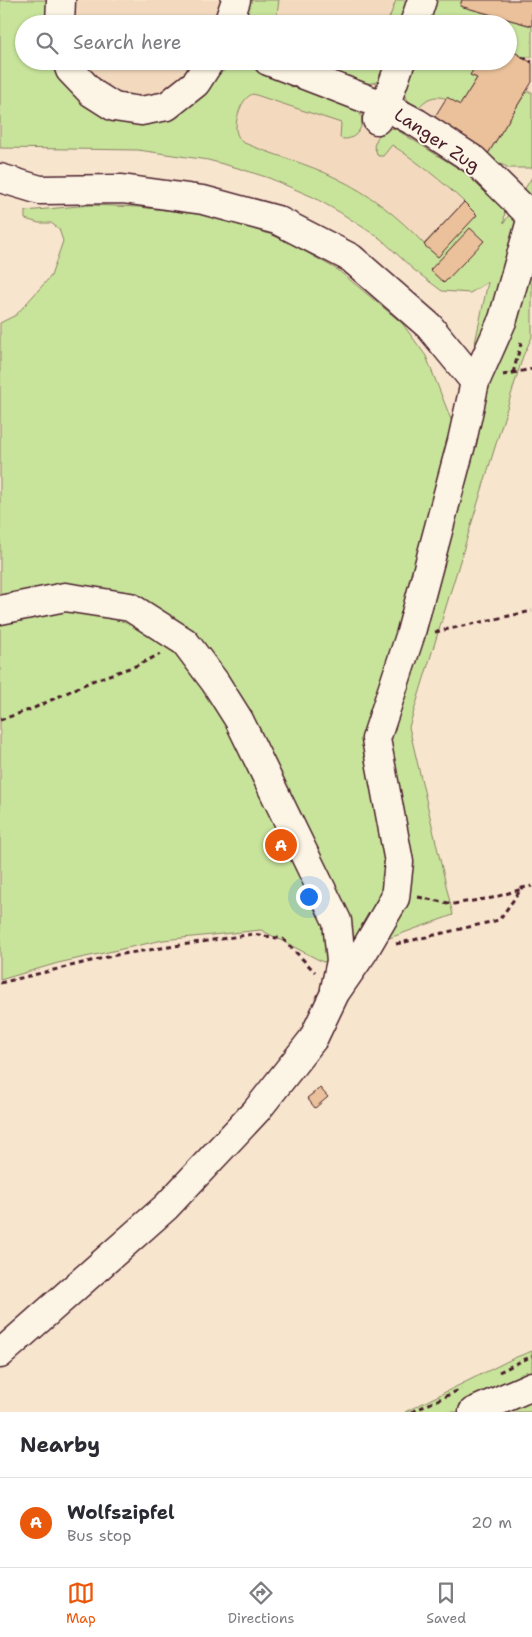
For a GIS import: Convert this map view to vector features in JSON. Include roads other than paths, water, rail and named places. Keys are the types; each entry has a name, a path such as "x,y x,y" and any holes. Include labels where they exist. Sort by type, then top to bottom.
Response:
{"street":[{"path":"61,15 62,0"},
{"path":"231,15 236,0"},
{"path":"417,15 422,0"},
{"path":"70,70 92,93 114,107 141,111 167,106 196,84 205,70"},
{"name":"Langer Zug","path":"288,70 381,113 417,123 474,160 532,217"},
{"path":"381,113 398,70"},
{"path":"0,178 40,190"},
{"path":"0,196 40,190 122,189 203,200 277,220 351,258 429,326 475,382"},
{"path":"0,1354 166,1207 257,1110 313,1039 335,993 364,951 395,898 399,862 376,739 410,636 462,441 475,382 503,319 532,217"},
{"path":"0,610 65,597 130,607 186,642 215,682 239,720 337,921 341,961 335,993"},
{"path":"473,1412 532,1386"}],"place":[{"name":"Wolfszipfel","path":"281,845"}]}
